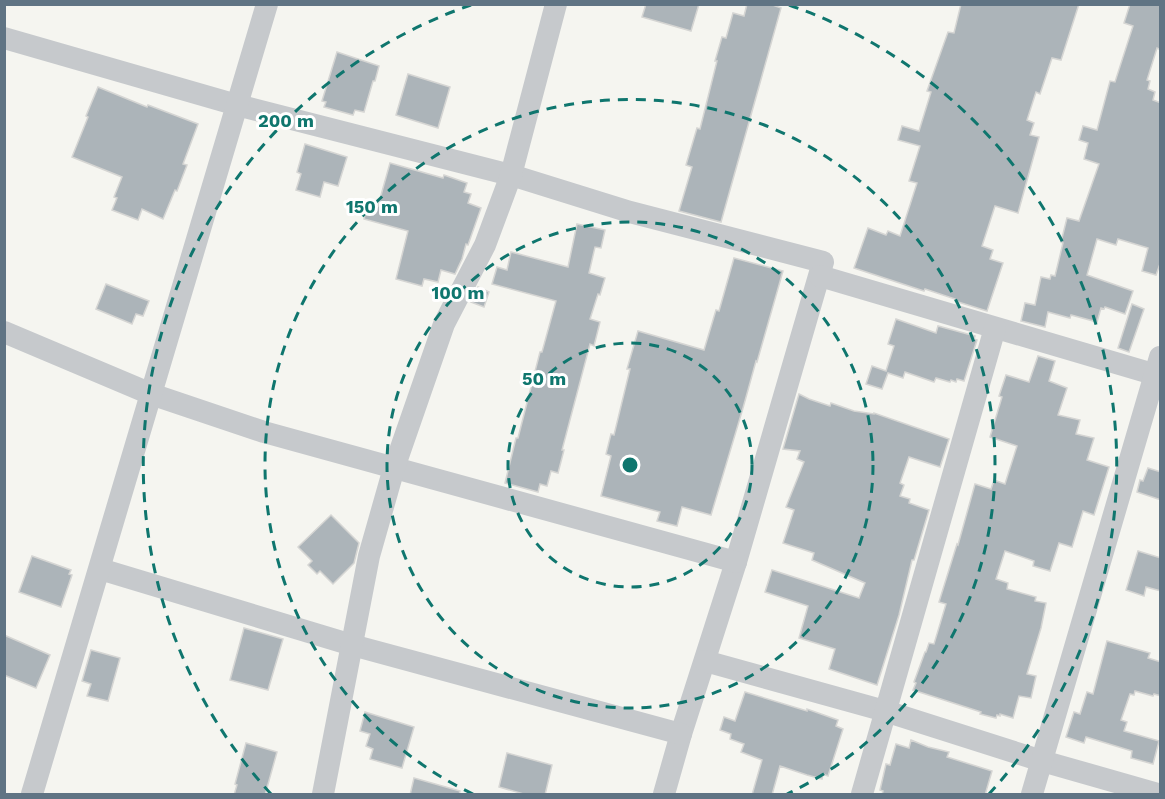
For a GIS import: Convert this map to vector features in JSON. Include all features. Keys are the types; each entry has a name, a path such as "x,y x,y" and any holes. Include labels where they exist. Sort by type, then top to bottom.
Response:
{"street":[{"path":"32,795 267,4"},
{"path":"323,795 369,556 394,468 444,324 485,245 511,175 556,4"},
{"path":"4,38 237,105 511,175 630,212 823,262 736,562 664,795"},
{"path":"820,276 995,328 1159,370 1032,795"},
{"path":"862,795 995,328"},
{"path":"4,332 150,394 264,432 736,562"},
{"path":"100,569 352,645 681,734"},
{"path":"705,661 885,711 1158,795"}],"building":[{"path":"646,4 699,4 691,31 642,17"},
{"path":"747,4 770,4 781,8 721,222 679,211 692,167 686,165 697,128 700,129 722,37 726,38 733,13 744,16"},
{"path":"961,4 1079,4 1061,60 1052,58 1040,94 1036,92 1027,120 1034,123 1030,135 1039,137 1018,213 995,206 982,246 993,250 990,259 1003,263 987,311 925,289 924,291 854,268 868,228 886,235 888,231 900,236 917,183 909,181 920,146 898,140 902,126 919,131 931,92 927,91 948,32 954,33"},
{"path":"1130,4 1161,4 1161,50 1157,48 1147,80 1150,81 1148,89 1155,92 1153,100 1161,103 1161,261 1156,275 1142,271 1148,248 1118,239 1116,245 1097,239 1087,275 1133,291 1125,314 1105,307 1101,308 1097,322 1048,312 1045,327 1021,321 1025,303 1035,305 1041,277 1050,279 1051,275 1055,276 1067,218 1079,221 1099,164 1084,159 1088,143 1079,140 1083,126 1097,130 1110,81 1115,82 1133,26 1124,23"},
{"path":"337,52 379,66 364,112 355,110 353,115 324,107 326,102 322,101"},
{"path":"408,74 450,87 438,128 396,115"},
{"path":"98,87 198,124 183,164 187,165 163,219 142,209 138,220 112,210 117,198 114,197 122,177 72,157"},
{"path":"305,144 347,157 338,186 324,182 320,197 296,190 301,174 297,172"},
{"path":"390,163 443,178 444,175 467,183 464,192 471,194 468,203 481,208 455,274 441,270 438,282 424,279 422,286 396,279 408,231 364,219 368,203 378,206"},
{"path":"577,224 605,230 601,248 595,247 589,273 605,278 590,319 600,322 594,346 590,344 558,473 551,471 547,486 540,484 538,492 505,483 556,301 492,284 497,267 507,270 511,252 568,267"},
{"path":"734,258 783,271 757,362 711,515 682,507 677,526 657,521 660,512 601,496 611,456 606,454 611,434 614,435 630,369 627,369 638,331 704,350 716,310 719,311"},
{"path":"106,284 149,301 143,316 136,314 132,324 96,309"},
{"path":"478,287 489,292 484,307 471,302"},
{"path":"1132,304 1144,309 1129,352 1118,348"},
{"path":"896,319 936,333 938,326 975,336 974,339 977,340 964,381 957,379 956,382 951,380 950,382 936,378 934,382 905,372 903,378 888,373 882,389 866,384 872,366 886,371 894,346 888,344"},
{"path":"1038,356 1055,361 1049,381 1067,388 1058,415 1080,420 1076,434 1094,438 1087,460 1109,467 1094,515 1083,511 1072,547 1059,543 1050,571 1033,566 1034,561 1005,551 996,579 1008,583 1007,589 1036,597 1035,601 1046,603 1027,674 1036,676 1031,698 1019,696 1013,718 1000,714 996,718 913,690 929,643 934,644 946,604 939,602 975,484 991,489 994,480 1005,484 1017,446 990,437 1006,375 1029,382"},
{"path":"799,394 830,406 831,403 854,411 874,413 949,439 940,467 909,457 900,483 904,485 900,496 910,499 909,503 929,510 914,560 912,560 899,615 877,685 829,669 835,649 799,638 808,606 765,592 772,570 859,598 865,583 812,560 814,553 783,543 794,510 786,507 804,462 797,459 800,451 783,449"},
{"path":"1148,468 1161,472 1161,500 1137,492 1140,480 1143,481"},
{"path":"331,515 359,543 354,563 333,584 320,571 317,574 308,565 312,561 298,547"},
{"path":"1138,551 1161,558 1161,591 1146,587 1144,596 1126,590"},
{"path":"32,556 71,570 69,574 72,575 61,607 19,592"},
{"path":"244,628 283,639 268,690 230,680"},
{"path":"4,635 50,655 36,688 4,675"},
{"path":"1107,641 1150,653 1148,658 1161,662 1161,696 1135,691 1134,695 1130,694 1121,720 1127,722 1124,731 1159,741 1153,764 1131,758 1132,751 1086,737 1084,743 1066,737 1074,712 1080,714 1087,692 1093,694"},
{"path":"91,650 120,658 108,701 87,696 91,684 82,681"},
{"path":"745,692 838,720 836,726 843,729 828,776 823,774 822,779 780,766 772,795 752,795 762,760 741,752 744,744 730,739 731,734 720,730 724,717 735,721"},
{"path":"365,712 414,727 402,768 370,759 373,749 366,746 370,734 360,731"},
{"path":"911,740 949,752 947,757 992,771 985,795 882,795 883,791 880,790 886,764 890,765 896,744 909,748"},
{"path":"246,743 277,752 265,795 234,795"},
{"path":"507,753 552,765 545,795 527,795 499,787"},
{"path":"414,778 460,791 459,795 410,795"}]}
